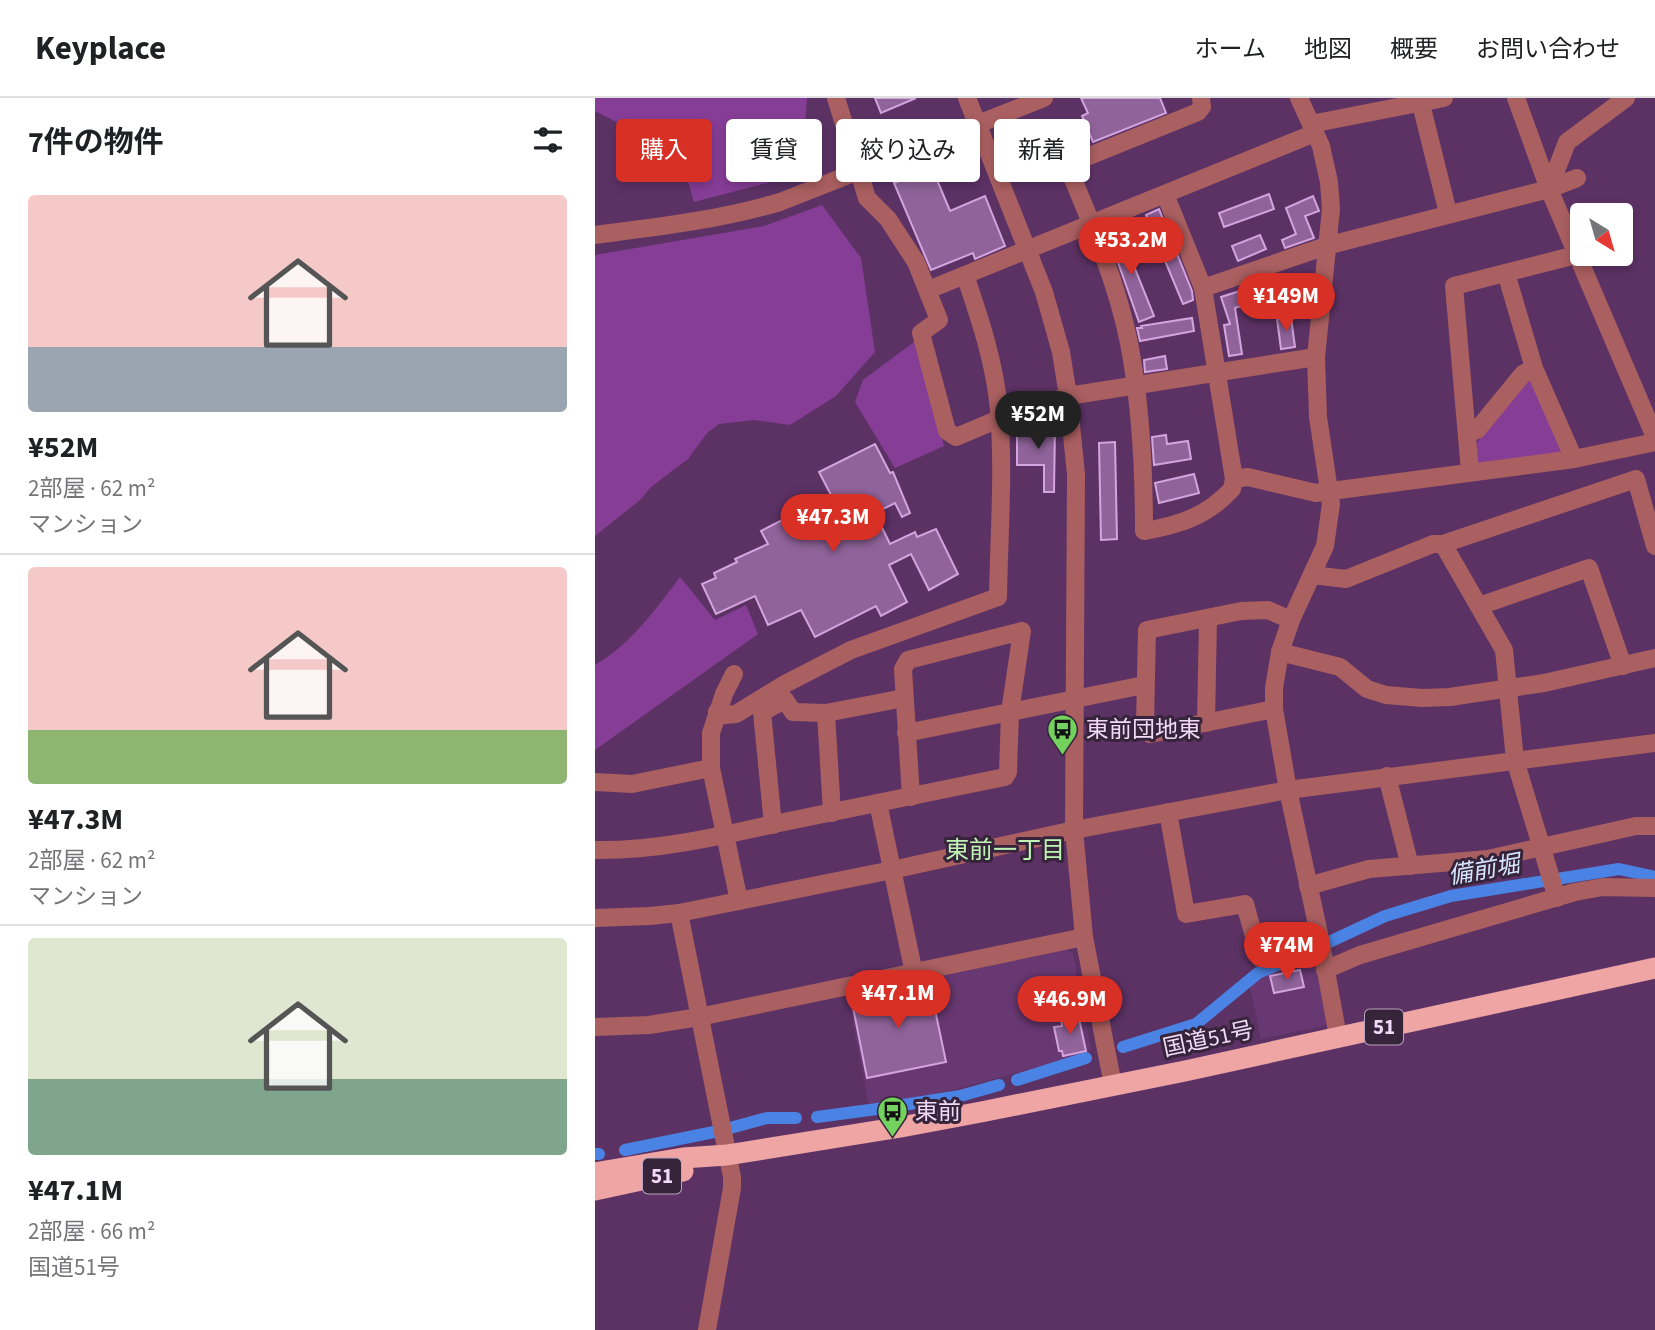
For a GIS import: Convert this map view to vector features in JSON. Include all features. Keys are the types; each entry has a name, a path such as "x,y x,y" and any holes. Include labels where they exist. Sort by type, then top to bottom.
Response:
{"highway":[{"name":"国道51号","path":"595,1172 901,1128 1655,968"},
{"name":"国道51号","path":"595,1190 697,1168 727,1155"}],"street":[{"path":"836,98 842,119"},
{"path":"967,98 976,119"},
{"path":"980,124 1044,98"},
{"path":"1165,194 1203,288 1234,479 1233,489 1203,514 1179,524 1144,531 1142,432 1129,341 1117,296 1067,165 1198,112 1202,107 1201,98"},
{"path":"1299,98 1313,129 1329,182 1331,209 1316,357 1318,417 1331,504 1325,546 1291,620 1280,652 1274,688 1274,709 1338,1037"},
{"path":"928,290 1165,194 1313,129 1392,104 1421,104 1444,98"},
{"path":"1516,98 1570,240"},
{"path":"1549,189 1567,142 1626,98"},
{"path":"1421,104 1448,213"},
{"path":"980,130 1052,318 1068,396 1076,474 1074,830 1084,937 1113,1085"},
{"path":"1203,288 1326,246 1549,189 1577,178"},
{"path":"595,235 748,212 836,181"},
{"path":"861,182 867,198 900,235 928,290 939,320 921,333 947,431 957,437 999,419 1068,396 1316,357"},
{"path":"1470,472 1454,286 1570,257"},
{"path":"1234,479 1248,477 1316,492 1574,459 1655,439 1581,266"},
{"path":"1506,273 1534,368 1574,459"},
{"path":"717,712 725,715 736,714 785,684 851,650 998,597 1001,435 987,342 965,275"},
{"path":"1467,434 1478,430 1523,374 1534,368"},
{"path":"1312,575 1346,579 1433,544 1443,544 1636,479 1651,513 1655,546"},
{"path":"1443,544 1504,650 1515,760 1553,886"},
{"path":"1479,606 1589,568 1623,666"},
{"path":"1274,709 1150,734 1145,725 1147,630 1241,611 1268,610 1291,620"},
{"path":"1206,723 1208,618"},
{"path":"595,850 642,848 725,835 911,797 1005,777 1008,772 1010,712 1022,631 908,660 903,669 911,797"},
{"path":"1280,652 1341,667 1367,689 1386,695 1422,698 1450,697 1509,688 1655,658"},
{"path":"734,674 711,733 711,768 739,901"},
{"path":"906,733 1144,685"},
{"path":"773,825 762,712 785,700 793,712 826,713 904,698"},
{"path":"826,713 832,813"},
{"path":"595,918 679,913 1074,830 1288,790 1655,743"},
{"path":"595,782 632,784 711,768"},
{"path":"1387,776 1410,866"},
{"path":"878,803 914,973"},
{"path":"1168,812 1186,914 1245,904 1260,958 1321,943"},
{"path":"1308,886 1369,869 1488,859 1636,826 1655,826"},
{"path":"1325,970 1553,886 1655,888"},
{"path":"679,913 732,1188 708,1330"},
{"path":"595,1027 649,1025 699,1017 1084,937"}],"shaded area":[{"path":"595,98 807,98 805,119 726,119 726,182 770,182 694,202 688,182 712,182 712,119 616,119 616,122 595,111"},
{"path":"822,205 861,258 875,352 836,396 790,425 754,420 719,424 707,433 688,459 595,536 595,255 764,226"},
{"path":"914,342 920,345 944,446 895,468 855,402 863,380"},
{"path":"1526,380 1533,380 1562,447 1560,453 1478,464 1474,446"},
{"path":"680,577 715,620 746,605 758,634 595,750 595,665 631,637"},
{"path":"1065,949 1073,953 1091,1050 1068,1059 949,1091 869,1105 847,992"},
{"path":"1316,954 1329,1021 1323,1026 1261,1039 1249,984 1271,971"}],"building":[{"path":"875,98 916,98 881,113"},
{"path":"1081,98 1160,98 1166,113 1093,142 1090,119 1083,119 1082,116 1088,113"},
{"path":"938,182 950,211 985,196 1005,246 975,259 973,253 931,270 894,183"},
{"path":"1269,194 1274,209 1224,227 1219,213"},
{"path":"1313,196 1319,211 1305,216 1314,238 1285,248 1282,240 1296,234 1286,208"},
{"path":"1159,209 1192,291 1193,300 1183,304 1146,215"},
{"path":"1119,229 1154,316 1139,322 1108,234"},
{"path":"1260,235 1266,249 1238,261 1232,246"},
{"path":"1268,282 1273,295 1235,308 1242,354 1229,356 1224,325 1230,324 1221,297"},
{"path":"1291,317 1295,347 1281,349 1277,319"},
{"path":"1192,318 1194,331 1140,341 1137,328 1142,328 1141,326"},
{"path":"1165,356 1167,369 1145,372 1144,360"},
{"path":"1017,426 1055,426 1054,492 1044,492 1044,465 1017,465"},
{"path":"1166,435 1167,444 1188,441 1191,459 1154,465 1152,437"},
{"path":"1115,442 1117,539 1101,540 1099,443"},
{"path":"875,444 890,473 893,472 910,513 902,517 895,503 875,513 890,544 915,532 917,537 936,529 958,574 929,590 911,554 889,565 907,602 881,616 876,606 815,637 801,610 768,625 755,596 716,614 702,584 716,578 714,573 737,562 735,559 768,544 761,531 831,495 819,472"},
{"path":"1194,474 1199,493 1159,503 1155,483"},
{"path":"1300,970 1304,987 1274,993 1270,976"},
{"path":"929,981 946,1062 867,1078 851,997"},
{"path":"1078,1014 1086,1051 1063,1056 1062,1051 1059,1051 1054,1027 1062,1026 1061,1018"}],"waterway":[{"name":"備前堀","path":"1327,943 1385,916 1451,896 1619,869 1655,877"},
{"name":"備前堀","path":"1123,1047 1196,1024 1258,973 1286,961"},
{"name":"備前堀","path":"1017,1080 1086,1058"},
{"name":"備前堀","path":"903,1105 960,1096 999,1085"},
{"name":"備前堀","path":"817,1117 892,1107"},
{"name":"備前堀","path":"730,1128 767,1118 796,1118"},
{"name":"備前堀","path":"625,1150 714,1132"}],"place":[{"name":"東前団地東","path":"1063,756"},
{"name":"東前","path":"892,1138"}],"district":[{"name":"東前一丁目","path":"1005,850"}]}
